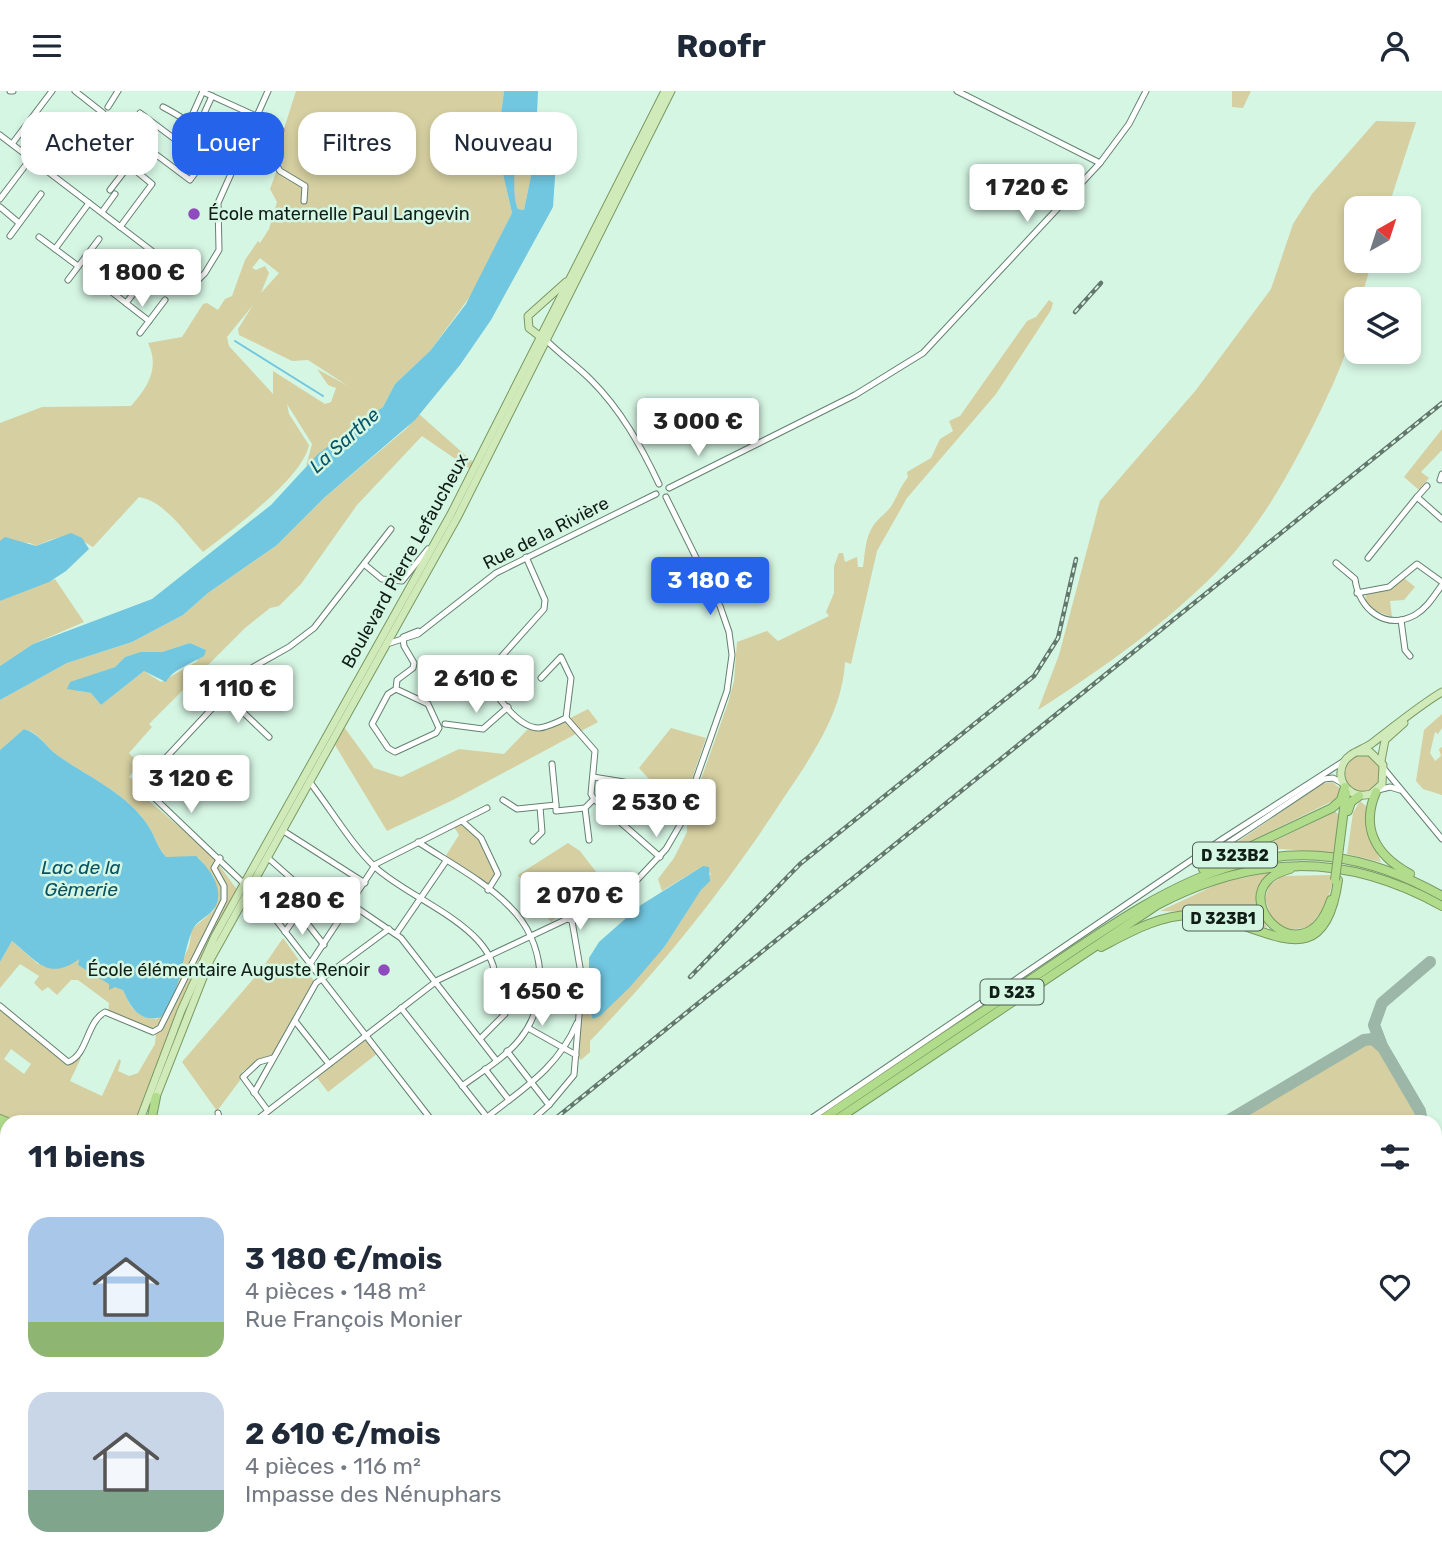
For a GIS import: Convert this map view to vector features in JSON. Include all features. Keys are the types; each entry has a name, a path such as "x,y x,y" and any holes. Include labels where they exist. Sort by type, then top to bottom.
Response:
{"highway":[{"path":"1341,849 1344,785"},
{"name":"D 323B2","path":"1118,920 1180,881 1332,808 1341,800 1344,785"},
{"path":"1377,791 1369,819 1379,850 1393,864 1442,894"},
{"path":"1307,866 1280,871 1264,887 1261,896 1263,913 1269,923 1281,932 1298,934 1316,926 1329,907 1337,880 1350,806 1359,796"},
{"name":"D 323","path":"828,1115 1118,920 1172,888 1212,871 1271,857 1335,858 1376,866 1442,894"},
{"name":"D 323","path":"843,1115 1157,905 1229,874 1269,867 1307,866 1375,876 1442,906"},
{"name":"D 323B1","path":"1074,961 1145,925 1190,915 1228,919 1281,939 1307,939 1318,933 1329,919 1337,880"},
{"path":"855,1115 861,1107 965,1033"},
{"path":"151,1115 156,1097"}],"main road":[{"name":"Boulevard Pierre Lefaucheux","path":"156,1097 210,960 246,888 267,857 458,516 573,274 665,91"},
{"name":"Boulevard Pierre Lefaucheux","path":"142,1115 197,974 435,541 671,91"},
{"path":"543,338 529,328 528,316 573,274"},
{"path":"1442,692 1344,761 1341,768 1344,785 1359,796 1377,791 1385,770 1381,761 1381,748 1388,736 1442,697"},
{"path":"1356,752 1370,752 1381,761"},
{"path":"159,1070 168,1063"}],"street":[{"path":"12,143 52,91"},
{"path":"75,91 102,112"},
{"path":"108,107 119,91"},
{"path":"259,112 268,91"},
{"path":"957,91 1100,163"},
{"path":"538,1115 573,1077 582,979 579,950 568,912 576,914 624,888 660,857 680,825 727,691 732,655 729,632 720,606 666,497 669,488 855,395 923,353 1100,163 1129,124 1146,91"},
{"path":"194,112 203,92 248,112"},
{"path":"205,112 212,96"},
{"path":"163,107 173,112"},
{"path":"140,113 204,161 190,180 144,146 126,132 140,113"},
{"path":"0,135 21,150"},
{"path":"0,199 21,170"},
{"path":"284,174 305,186 304,201"},
{"path":"52,175 161,258 197,281 205,273 221,243 218,203 230,175"},
{"path":"102,212 124,175"},
{"path":"120,227 152,184 141,175"},
{"path":"10,236 41,194"},
{"path":"55,249 89,203"},
{"path":"0,207 19,222"},
{"path":"39,237 78,266"},
{"path":"68,279 99,239"},
{"path":"126,303 161,258"},
{"path":"113,293 149,321"},
{"path":"140,334 165,300"},
{"path":"543,338 592,381 617,410 659,484 669,488"},
{"path":"659,484 656,494 666,497"},
{"path":"1368,558 1427,486"},
{"name":"Rue de la Rivière","path":"375,663 392,640 403,639 405,634 421,630 475,587 526,557 656,494"},
{"path":"1418,497 1442,519"},
{"path":"391,529 314,628 289,647 248,670 144,783 152,799 220,858 246,888 259,898 427,1115"},
{"path":"364,564 382,579 402,581 435,541"},
{"path":"526,557 545,600 544,609 490,673 490,682 508,707 524,723 536,727 566,719"},
{"path":"1336,563 1355,579 1357,593 1368,611 1384,619 1401,620 1426,606 1442,584 1417,564 1389,587 1357,593"},
{"path":"1401,620 1405,650 1410,656"},
{"path":"396,689 397,680 413,668 414,663 403,639"},
{"path":"541,678 561,657 571,678 566,719 595,751 591,794 660,857"},
{"path":"396,689 428,704 439,728 436,733 394,752 388,748 372,724 388,694 396,689"},
{"path":"225,695 269,737"},
{"path":"446,724 483,729 508,707"},
{"path":"816,1115 1344,761"},
{"path":"552,764 556,808"},
{"path":"1385,770 1442,839"},
{"path":"593,777 624,782 628,790"},
{"path":"1179,871 1207,857 1324,779 1333,778 1344,785"},
{"path":"309,781 375,867 473,935 489,956 496,972 496,986 491,1002 504,1014"},
{"path":"1377,791 1390,787 1402,791"},
{"path":"503,800 517,809 540,810 585,808 594,799"},
{"path":"310,964 375,867 487,808"},
{"path":"585,808 589,839"},
{"path":"533,841 542,832 540,810"},
{"path":"462,821 481,838 498,874 488,890"},
{"path":"282,830 365,883"},
{"path":"418,842 515,912 539,961 540,990 528,1028 508,1051 462,1086"},
{"path":"267,857 311,896 351,904 396,934 436,981 496,1060"},
{"path":"0,1006 68,1062 76,1058 94,1020 105,1012 153,1032 160,1028 224,900 224,886 214,868 220,858"},
{"path":"396,934 446,861"},
{"path":"285,932 311,896"},
{"path":"299,913 324,945"},
{"path":"263,1115 436,981 529,936 569,920"},
{"path":"254,1093 316,983 389,929"},
{"path":"480,1039 496,1026 514,989 496,986"},
{"path":"401,1008 485,1115"},
{"path":"490,1115 532,1084 564,1048 579,1017"},
{"path":"295,1021 329,1064"},
{"path":"528,1028 576,1055"},
{"path":"508,1051 549,1105"},
{"path":"268,1111 243,1078 243,1073 259,1062 273,1058"},
{"path":"485,1069 509,1100"}],"shaded area":[{"path":"296,91 504,91 502,112 430,112 430,175 505,175 512,213 474,291 430,351 395,384 383,407 306,466 312,444 287,404 289,414 309,445 304,458 294,473 264,503 203,552 166,511 139,497 93,547 71,537 52,539 36,546 30,543 0,541 0,423 42,407 131,406 143,392 150,377 153,361 148,343 182,337 203,304 207,303 218,310 225,299 232,296 245,260 269,229 277,202 270,189 275,175 284,175 284,129","holes":["260,258 279,273 261,293 269,273 265,266 256,270 252,268","253,305 238,329 239,335 292,361 308,360 348,386 317,369 328,385 336,388 331,402 325,404 273,371 273,394 229,346 227,337"]},
{"path":"1232,91 1251,91 1243,108 1232,107"},
{"path":"1376,121 1416,122 1392,196 1344,196 1344,273 1369,273 1364,287 1344,287 1344,356 1321,410 1267,509 1225,563 1183,604 1087,678 1038,710 1059,655 1100,501 1196,390 1271,289 1293,224 1312,194"},
{"path":"513,175 531,175 524,210 518,209"},
{"path":"1049,300 1053,303 1051,310 996,394 907,498 877,551 851,664 845,662 838,701 812,755 713,898 667,956 590,1041 590,1052 581,1060 578,1057 586,975 589,974 590,1015 600,1016 665,946 711,874 703,866 662,891 658,879 674,858 687,832 687,819 734,681 737,642 767,631 778,641 829,616 826,612 834,593 834,566 839,553 843,553 845,562 857,557 858,567 863,567 870,531 892,505 908,477 907,472 931,458 940,439 953,431 949,421 960,416 1027,321 1036,317"},
{"path":"419,414 473,462 470,469 422,436 357,505 301,584 279,606 270,608 245,628 149,724 152,727 129,753 139,763 129,777 144,788 142,792 147,799 211,854 238,891 191,980 139,1115 0,1115 0,1010 68,1060 75,1055 81,1058 70,1081 102,1096 119,1059 121,1061 118,1071 129,1076 138,1073 155,1044 156,1034 108,1013 109,1003 78,980 71,980 57,995 48,987 42,991 34,983 39,976 20,964 0,988 0,962 12,941 38,964 79,959 78,965 123,990 138,1013 157,1019 189,946 192,929 213,911 217,902 214,878 199,858 166,857 147,824 128,803 57,755 34,733 24,729 0,750 0,700 67,663 132,642 183,615 208,593 277,545 325,497 406,429","holes":["190,643 206,650 196,662 161,682 144,671 101,705 91,693 79,691 69,683 115,667 125,657 140,652 162,652","11,1049 31,1064 24,1074 4,1059"]},
{"path":"1442,429 1442,450 1421,472 1429,478 1419,490 1404,477"},
{"path":"1403,577 1415,587 1404,600 1390,601 1392,617 1371,609 1365,601 1366,594 1386,590"},
{"path":"55,579 84,622 33,644 0,666 0,601"},
{"path":"588,709 598,722 453,800 387,831 335,745 344,727 374,768 401,777 459,749 504,754 527,730 547,730"},
{"path":"1442,714 1442,728 1438,734 1435,732 1430,753 1435,761 1441,756 1439,749 1442,747 1442,795 1423,789 1416,781 1424,730"},
{"path":"671,728 706,738 684,802 667,788 662,793 639,768"},
{"path":"1363,755 1376,760 1381,773 1376,786 1363,791 1350,786 1345,773 1350,760"},
{"path":"1332,782 1340,788 1337,799 1213,859 1321,784"},
{"path":"1360,801 1367,807 1369,833 1381,862 1347,854 1353,813"},
{"path":"1335,812 1340,815 1337,853 1281,849 1247,854"},
{"path":"461,824 481,841 495,873 487,886 445,857 459,835 454,827"},
{"path":"568,843 580,851 610,890 589,900 585,906 569,907 551,922 530,896 518,875"},
{"path":"1271,872 1258,901 1267,928 1219,913 1160,911 1220,883"},
{"path":"1282,876 1334,877 1326,906 1309,927 1290,930 1272,920 1265,899 1269,886"},
{"path":"283,938 314,981 273,1056 258,1060 242,1072 241,1079 217,1111 182,1062 261,970"},
{"path":"365,1036 378,1053 328,1092 315,1075"},
{"path":"1370,1043 1376,1047 1396,1075 1417,1115 1247,1115"}],"water":[{"path":"504,91 538,91 537,112 501,112"},
{"name":"La Sarthe","path":"503,175 514,175 516,202 518,209 524,210 531,175 555,175 553,207 491,320 460,365 415,420 325,497 277,545 208,593 183,615 132,642 67,663 0,700 0,666 33,644 152,599 271,505 318,454 383,407 395,384 430,351 466,304 512,213"},
{"path":"71,533 82,538 89,549 66,571 49,582 0,601 0,541 5,537 36,546"},
{"path":"190,643 206,650 204,656 177,670 166,682 144,671 101,705 91,693 67,689 70,682 115,667 125,657 140,652 162,652"},
{"name":"Lac de la Gèmerie","path":"24,729 128,803 147,824 166,857 196,856 215,880 217,904 192,931 177,987 161,1017 147,1018 136,1012 123,990 115,987 109,990 109,984 78,965 79,959 59,969 43,966 12,941 0,962 0,750"},
{"path":"703,866 709,867 710,881 701,890 665,946 630,987 600,1016 593,1019 589,1009 589,958 599,942 641,905"}],"waterway":[{"path":"235,341 323,396"}],"taxiway":[{"path":"1421,1115 1382,1046 1374,1025 1382,1003 1430,962"},
{"path":"1238,1115 1364,1040 1373,1039 1381,1046"}],"railway":[{"path":"1075,312 1101,283"},
{"path":"560,1115 1442,403"},
{"path":"690,977 800,864 1034,676 1058,638 1076,559"}],"place":[{"name":"École maternelle Paul Langevin","path":"194,214"},
{"name":"École élémentaire Auguste Renoir","path":"384,970"}]}
